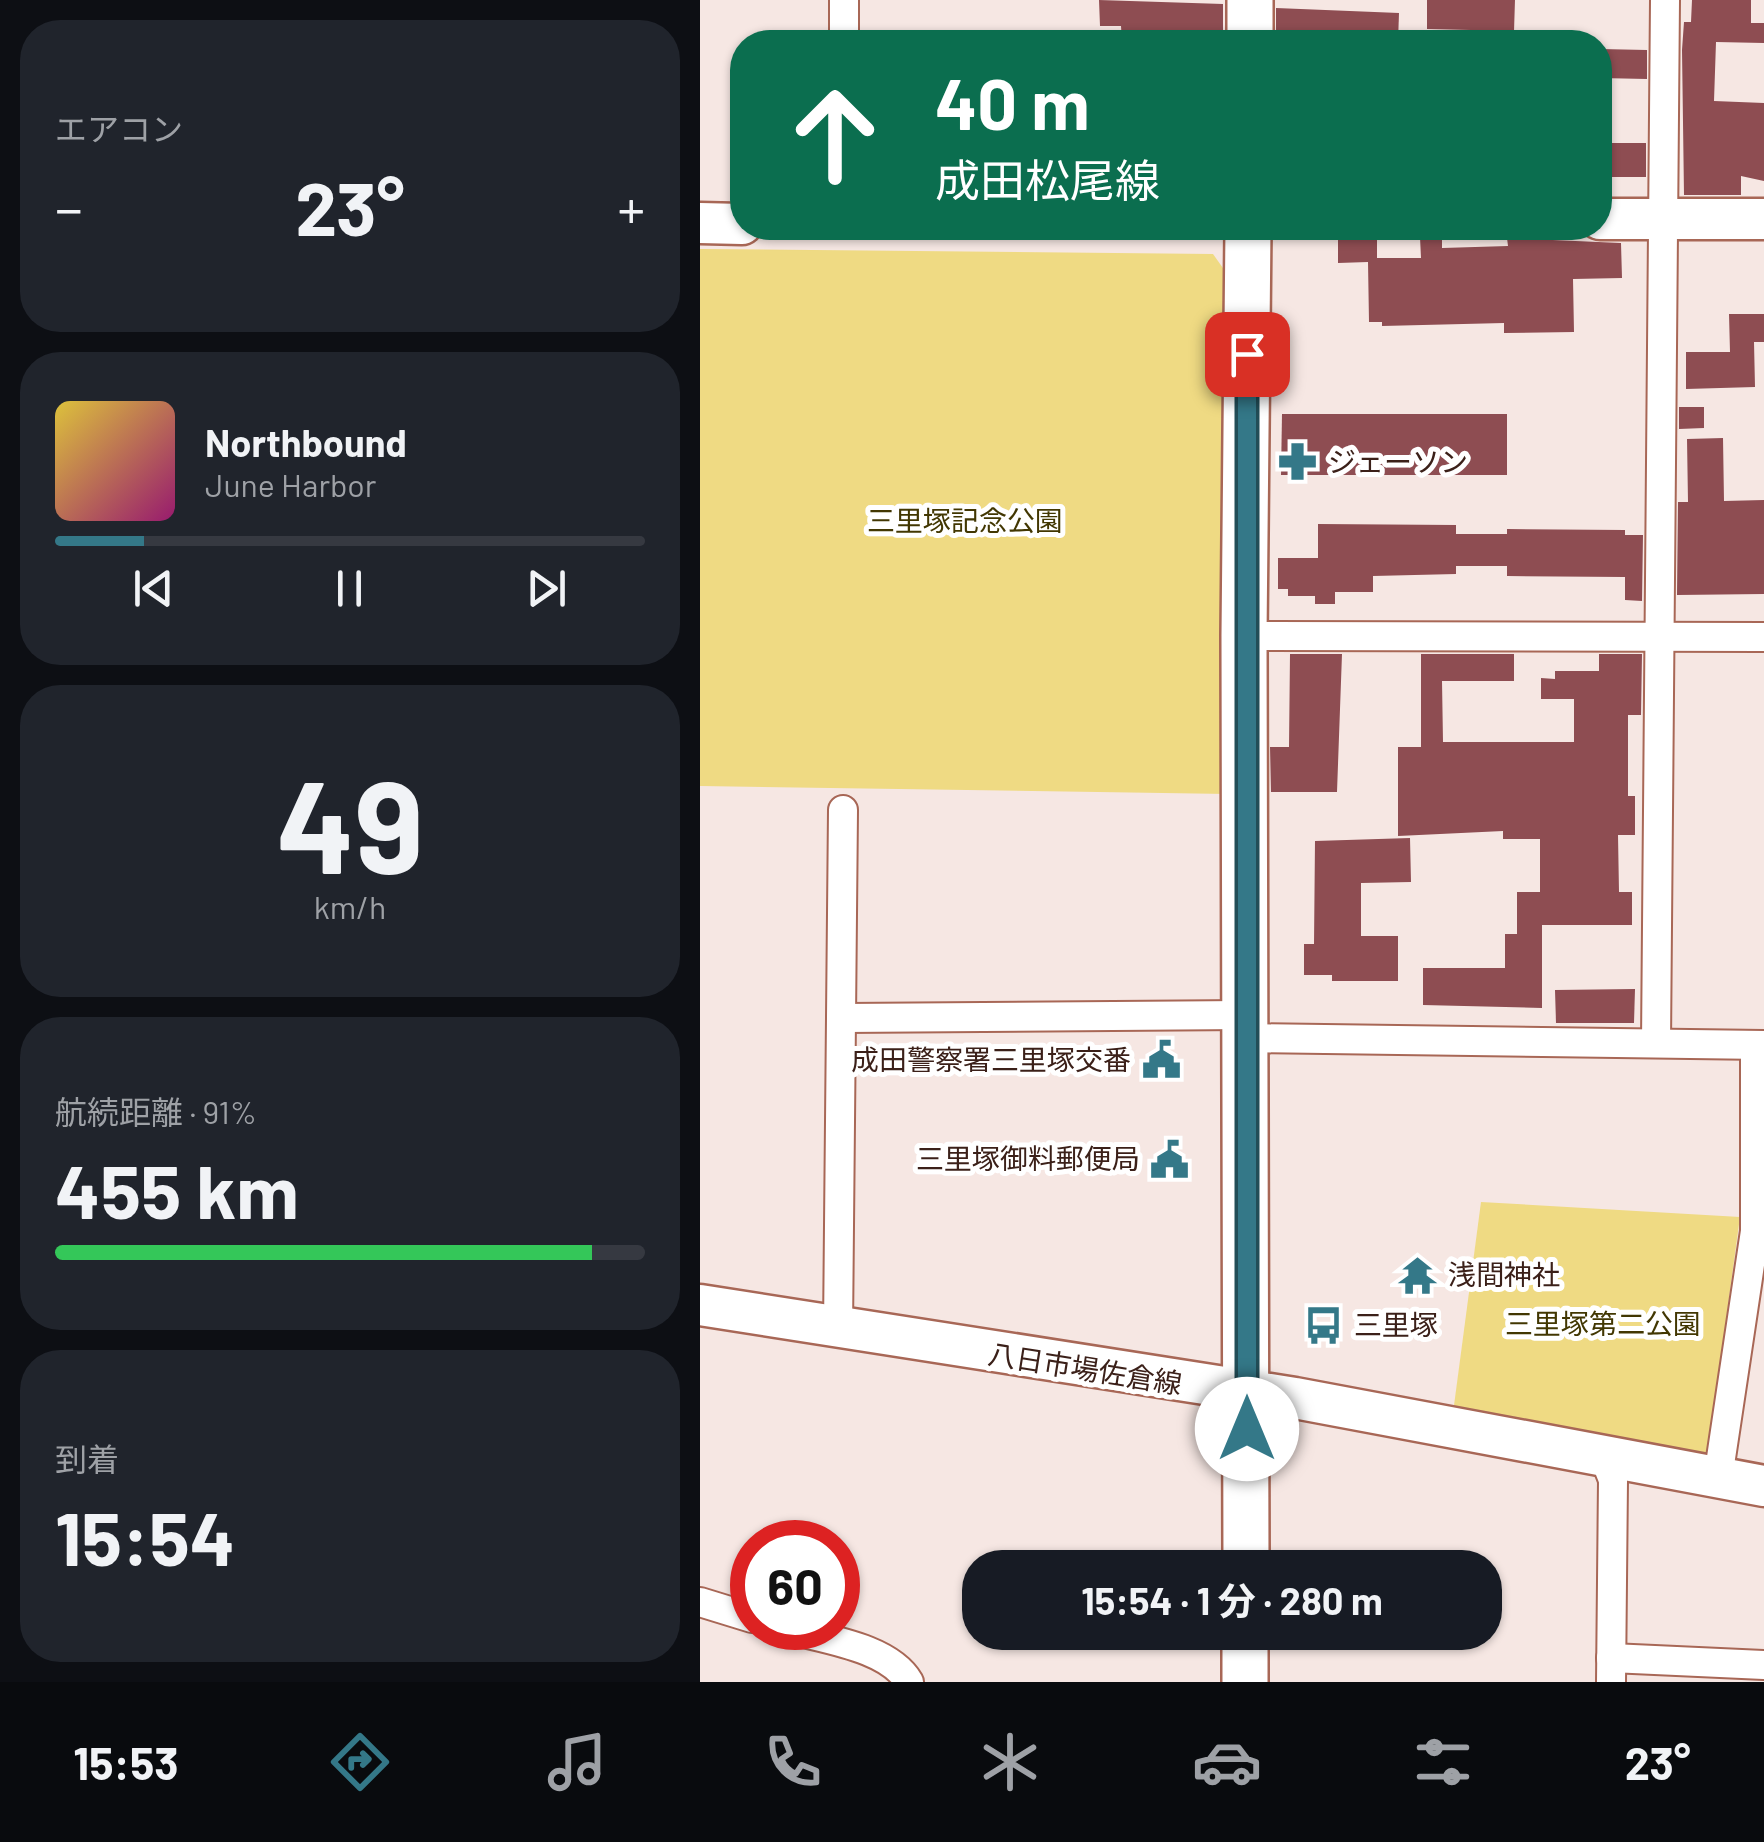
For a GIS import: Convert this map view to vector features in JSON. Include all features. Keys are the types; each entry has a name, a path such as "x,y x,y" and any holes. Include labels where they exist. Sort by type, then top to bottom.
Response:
{"main road":[{"path":"1250,0 1250,30"},
{"path":"1612,220 1764,220"},
{"path":"700,224 730,224"},
{"path":"1246,1550 1244,636 1248,240"},
{"name":"八日市場佐倉線","path":"700,1305 1248,1394 1296,1398 1764,1486"},
{"path":"1244,1682 1245,1650"}],"street":[{"path":"844,0 844,30"},
{"path":"1656,1043 1666,0"},
{"path":"1244,636 1764,636"},
{"path":"838,1330 843,810"},
{"path":"844,1018 1244,1026 1760,1045 1755,1231 1718,1478"},
{"path":"1604,1457 1612,1480 1611,1670 1764,1664"},
{"path":"700,1602 730,1611"},
{"path":"857,1650 900,1670 909,1682"}],"green space":[{"name":"三里塚記念公園","path":"700,249 1213,254 1230,278 1228,794 700,786"},
{"name":"三里塚第二公園","path":"1481,1202 1740,1217 1707,1460 1453,1413"}],"building":[{"path":"1099,0 1223,4 1223,30 1121,30 1121,26 1100,26"},
{"path":"1427,0 1515,0 1514,30 1427,29"},
{"path":"1692,0 1751,0 1751,23 1764,23 1764,43 1716,42 1714,101 1764,103 1764,181 1741,176 1741,195 1684,195 1682,50 1684,22 1691,22"},
{"path":"1276,8 1399,13 1398,30 1276,30"},
{"path":"1612,49 1647,50 1647,79 1612,78"},
{"path":"1612,143 1646,143 1646,177 1612,177"},
{"path":"1338,240 1377,240 1377,258 1421,258 1420,240 1442,240 1442,248 1508,246 1507,240 1621,243 1622,278 1573,279 1574,332 1504,333 1504,323 1382,326 1382,322 1369,322 1368,262 1338,263"},
{"path":"1729,314 1764,314 1764,342 1754,342 1755,387 1686,389 1686,352 1730,352"},
{"path":"1679,407 1704,407 1704,428 1679,429"},
{"path":"1282,414 1507,414 1507,475 1281,475"},
{"path":"1723,438 1724,501 1764,500 1764,594 1677,595 1678,502 1688,502 1687,439"},
{"path":"1318,524 1456,525 1456,534 1507,534 1507,529 1625,530 1625,535 1643,535 1642,601 1625,600 1625,577 1507,576 1507,566 1456,566 1456,574 1373,576 1373,592 1335,592 1335,604 1315,604 1315,596 1288,596 1288,589 1278,589 1278,558 1318,558"},
{"path":"1290,654 1342,654 1337,792 1271,792 1270,747 1289,747"},
{"path":"1421,654 1514,654 1514,681 1442,681 1443,742 1574,742 1574,699 1541,699 1541,678 1555,679 1555,671 1599,671 1599,654 1642,654 1641,715 1628,715 1628,796 1635,796 1635,835 1618,835 1619,892 1632,892 1632,925 1542,925 1542,1008 1423,1005 1423,968 1505,968 1505,934 1517,934 1517,892 1540,892 1540,839 1503,839 1503,831 1398,836 1398,747 1421,747"},
{"path":"1410,838 1411,882 1361,883 1361,936 1398,936 1398,981 1332,981 1332,975 1304,975 1304,944 1314,944 1315,841"},
{"path":"1635,989 1634,1023 1556,1023 1555,990"},
{"path":"1407,1262 1431,1264 1429,1286 1405,1284"}],"place":[{"name":"ジェーソン","path":"1298,462"},
{"name":"成田警察署三里塚交番","path":"1161,1060"},
{"name":"三里塚御料郵便局","path":"1170,1159"},
{"name":"浅間神社","path":"1418,1275"},
{"name":"三里塚","path":"1324,1325"}],"route":[{"path":"1247,354 1247,1429"}]}
